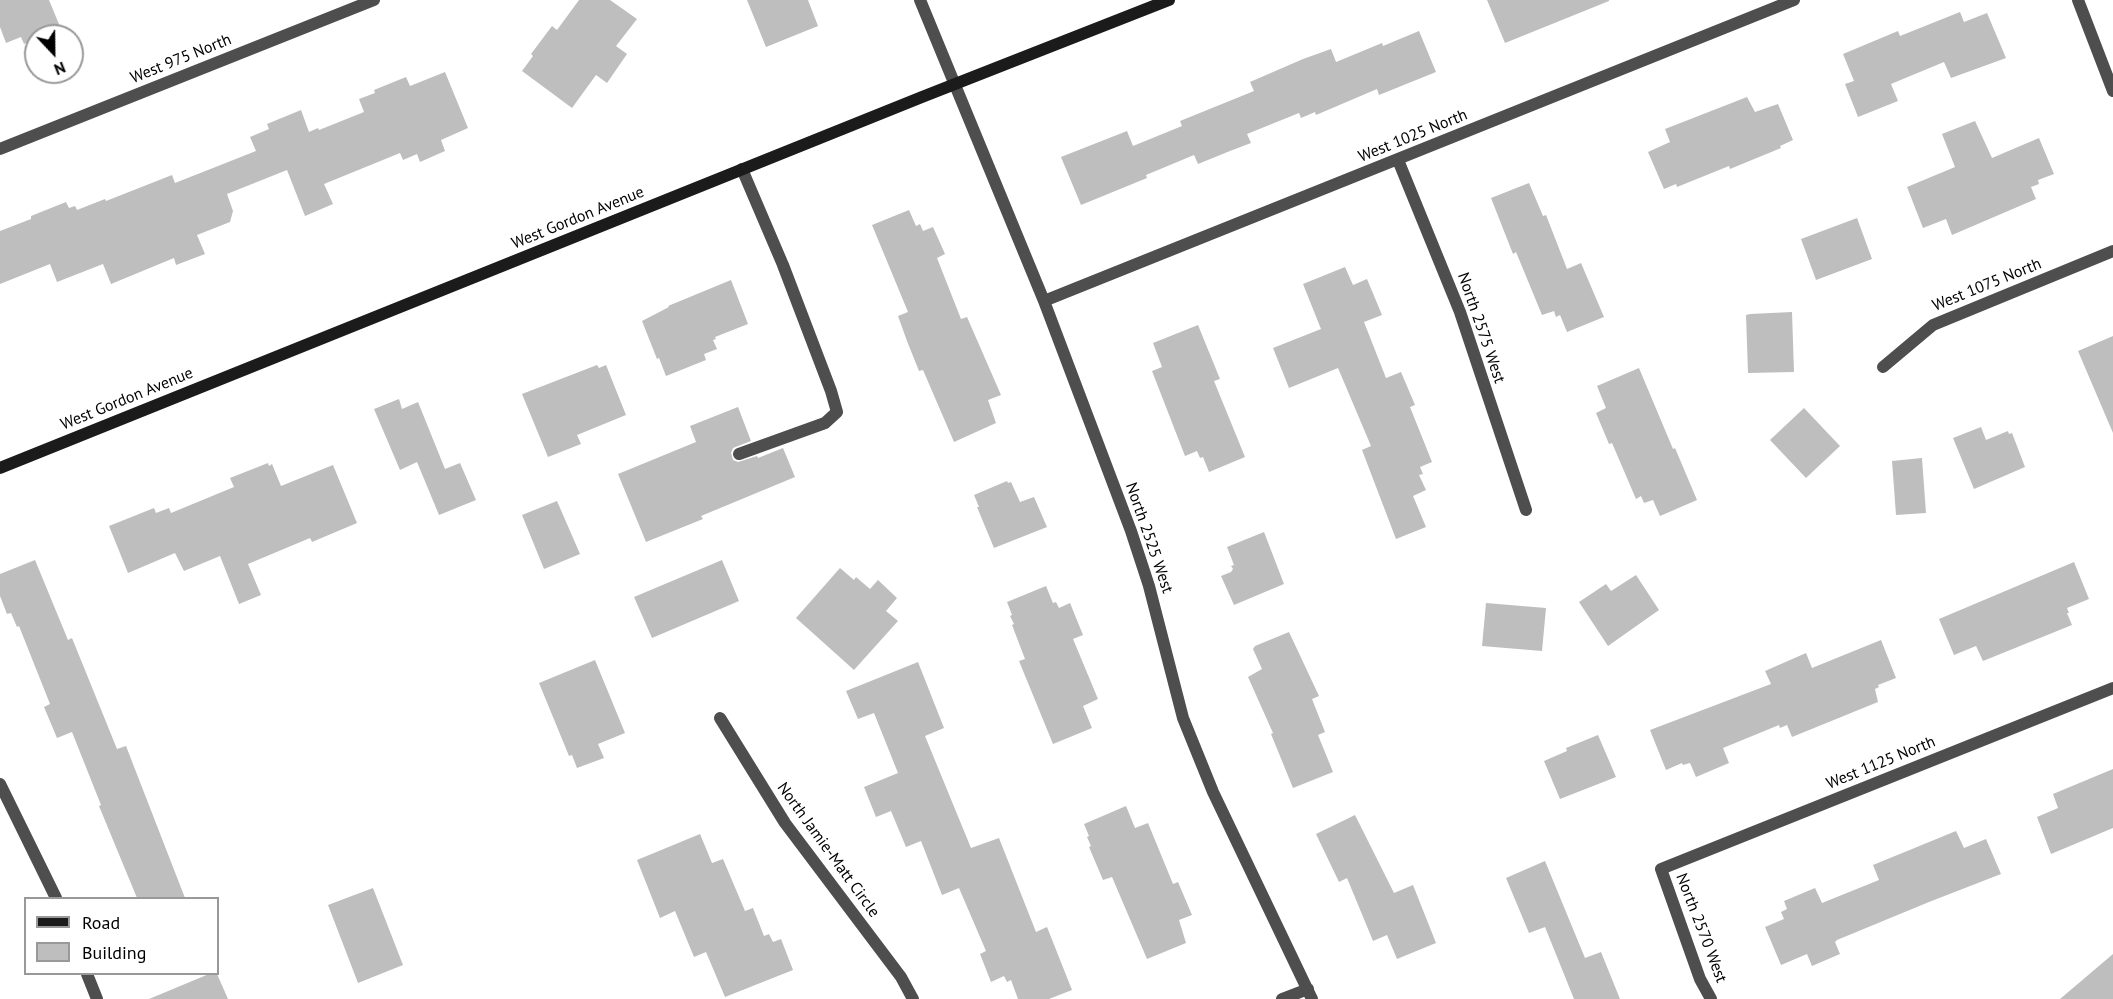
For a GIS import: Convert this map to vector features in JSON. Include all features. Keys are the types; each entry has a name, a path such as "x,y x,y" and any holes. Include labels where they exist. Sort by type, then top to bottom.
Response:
{"main road":[{"name":"West Gordon Avenue","path":"0,468 742,169 1169,0"}],"street":[{"name":"West 975 North","path":"0,148 374,0"},
{"name":"North 2525 West","path":"920,0 1044,301 1131,531 1149,586 1183,718 1213,792 1310,994"},
{"name":"West 1025 North","path":"1044,301 1794,0"},
{"path":"2079,0 2113,91"},
{"name":"North 2575 West","path":"1398,160 1460,312 1526,510"},
{"path":"739,454 825,423 837,412 791,286 742,169"},
{"name":"West 1075 North","path":"1883,367 1933,325 2113,251"},
{"name":"West 1125 North","path":"1661,869 2113,688"},
{"name":"North Jamie-Matt Circle","path":"720,718 784,823 901,977 913,999"},
{"path":"0,784 56,897"},
{"name":"North 2570 West","path":"1661,869 1700,979 1711,999"},
{"path":"87,975 97,999"},
{"path":"1282,999 1310,994"}],"building":[{"path":"0,0 49,0 59,24 24,24 24,44 21,37 6,43 0,27"},
{"path":"579,0 610,0 637,19 616,46 627,54 607,83 596,75 572,108 522,71 533,56 531,54 552,26 557,30"},
{"path":"747,0 808,0 818,26 766,47"},
{"path":"1487,0 1609,0 1609,1 1505,43"},
{"path":"1960,12 1964,22 1987,13 2006,58 1951,78 1944,62 1891,84 1898,101 1858,117 1845,84 1854,81 1843,54 1898,31 1900,36"},
{"path":"1419,31 1436,72 1379,95 1377,89 1316,115 1315,112 1301,118 1299,113 1247,134 1251,143 1198,164 1194,155 1146,175 1147,178 1081,205 1061,157 1127,131 1133,146 1182,126 1180,121 1254,91 1250,82 1303,59 1331,49 1336,62"},
{"path":"445,72 468,128 441,140 445,151 420,162 417,154 403,160 400,153 324,184 333,204 305,216 287,170 227,194 233,211 230,222 197,235 205,254 176,265 174,258 111,284 103,264 57,282 50,264 0,284 0,231 31,219 31,216 66,202 69,208 75,206 77,210 172,175 175,183 256,151 250,137 269,129 267,124 301,110 309,132 318,128 319,130 364,112 359,99 375,93 374,90 406,77 410,86"},
{"path":"1747,97 1755,112 1778,104 1793,140 1780,146 1781,148 1730,169 1729,166 1677,187 1676,184 1664,189 1648,152 1670,142 1665,129"},
{"path":"1975,121 1992,158 2039,138 2054,174 2038,180 2039,184 2031,187 2036,199 1952,235 1946,219 1923,228 1907,187 1955,167 1942,134"},
{"path":"1529,183 1543,216 1546,215 1567,269 1581,263 1604,317 1567,332 1560,315 1556,317 1554,311 1542,315 1516,252 1513,254 1491,198"},
{"path":"909,210 916,226 920,224 923,231 933,227 945,254 937,258 961,319 967,317 1001,395 988,400 996,423 954,442 923,370 919,371 907,341 898,316 908,312 872,225"},
{"path":"1857,218 1872,259 1816,280 1801,239"},
{"path":"1345,267 1353,285 1367,279 1382,315 1364,322 1386,378 1401,372 1415,405 1410,407 1432,462 1420,467 1423,474 1419,475 1426,490 1413,496 1426,527 1396,539 1362,450 1371,446 1338,368 1289,388 1273,348 1321,329 1303,284"},
{"path":"731,280 748,324 715,337 716,339 713,340 717,349 704,354 706,360 666,376 642,321 668,306"},
{"path":"1792,312 1794,372 1748,373 1746,315"},
{"path":"1198,325 1220,379 1214,381 1245,457 1209,472 1203,457 1200,458 1197,451 1185,456 1152,371 1162,367 1153,343"},
{"path":"2113,336 2113,433 2078,351"},
{"path":"597,365 599,368 606,365 626,415 577,435 581,444 548,457 522,394"},
{"path":"1639,368 1697,500 1660,516 1653,500 1644,503 1641,496 1636,499 1612,443 1609,444 1596,413 1606,408 1597,386"},
{"path":"399,399 402,409 418,402 445,469 460,463 476,500 439,515 417,462 400,470 374,409"},
{"path":"738,407 751,441 733,448 731,453 733,460 738,462 757,456 758,458 783,448 795,477 701,516 703,519 646,542 618,474 696,442 690,426"},
{"path":"1804,408 1840,446 1806,478 1770,440"},
{"path":"1981,427 1986,440 2008,431 2009,434 2012,433 2025,467 1974,489 1953,438"},
{"path":"1922,458 1926,513 1896,515 1892,461"},
{"path":"268,463 269,466 272,464 281,486 333,465 357,523 312,542 310,538 248,564 261,595 239,604 220,556 184,571 175,553 128,573 109,526 154,508 156,513 169,508 171,513 234,487 230,478"},
{"path":"1007,481 1011,482 1020,502 1034,497 1047,527 994,548 974,495"},
{"path":"557,501 580,554 544,569 522,515"},
{"path":"1264,532 1284,584 1234,605 1221,576 1231,572 1233,569 1231,566 1234,565 1227,547"},
{"path":"35,560 68,640 72,638 117,749 126,746 185,897 137,897 99,806 101,805 72,732 57,738 44,707 50,704 19,626 17,627 11,613 7,614 0,596 0,574"},
{"path":"722,560 739,601 652,638 634,597"},
{"path":"2074,562 2089,599 2067,608 2072,625 1983,661 1976,646 1954,655 1939,619"},
{"path":"840,568 854,580 856,577 870,589 878,580 897,598 886,611 898,621 854,670 796,618"},
{"path":"1636,575 1659,610 1608,646 1579,602 1606,584 1611,591"},
{"path":"1046,586 1053,603 1056,602 1059,608 1070,603 1083,635 1073,639 1098,699 1083,706 1092,728 1053,744 1019,661 1025,659 1012,625 1014,624 1007,602"},
{"path":"1486,603 1546,608 1542,651 1482,646"},
{"path":"1289,632 1319,696 1312,699 1325,732 1318,735 1333,772 1293,788 1271,734 1273,733 1248,677 1262,669 1253,649 1255,646"},
{"path":"1881,640 1896,678 1878,685 1879,687 1875,689 1878,702 1792,737 1787,725 1780,728 1779,725 1723,748 1729,763 1696,777 1690,763 1683,765 1682,763 1666,770 1650,730 1771,684 1765,671 1806,653 1812,668"},
{"path":"595,660 625,733 598,744 604,758 577,768 572,755 569,756 539,683"},
{"path":"918,662 944,728 925,736 971,848 999,838 1036,932 1047,927 1072,990 1049,999 1018,999 1011,980 1007,982 1004,976 991,982 980,954 986,951 959,888 942,895 921,841 906,847 891,811 876,817 864,787 898,773 874,713 858,719 846,691"},
{"path":"1598,735 1616,777 1560,799 1544,761 1567,751 1566,748"},
{"path":"2113,769 2113,828 2051,854 2037,817 2058,808 2053,794"},
{"path":"1126,806 1135,828 1148,823 1173,884 1178,882 1192,915 1179,920 1186,943 1147,959 1112,877 1103,880 1089,847 1091,846 1087,837 1089,836 1084,824"},
{"path":"1355,815 1394,893 1413,885 1436,943 1397,959 1387,935 1373,941 1347,878 1339,882 1316,834"},
{"path":"1956,831 1964,848 1986,839 2001,874 1837,940 1835,942 1840,954 1812,966 1807,954 1781,965 1765,927 1784,919 1781,912 1787,909 1784,901 1815,888 1822,903 1879,880 1873,865"},
{"path":"700,834 712,863 723,859 745,911 753,908 764,936 769,934 773,942 781,939 793,970 725,997 706,952 694,957 675,911 660,918 637,860"},
{"path":"1545,861 1585,958 1601,952 1620,999 1574,999 1545,927 1529,933 1506,878"},
{"path":"373,888 403,965 358,983 328,905"},
{"path":"2113,954 2113,999 2060,999"},
{"path":"207,975 217,975 228,999 149,999"}]}
